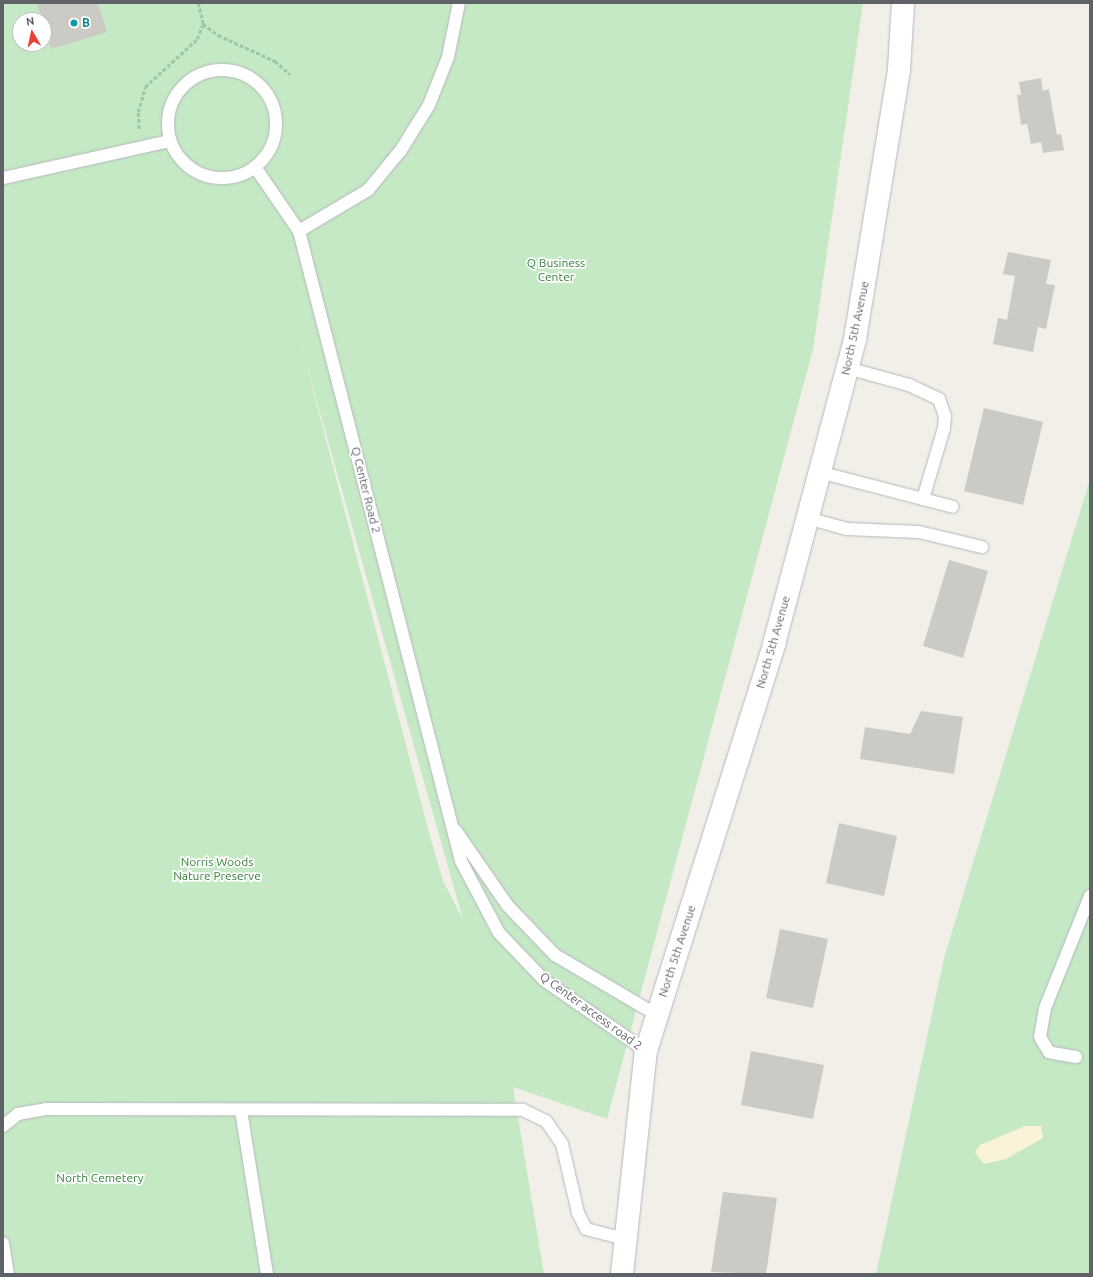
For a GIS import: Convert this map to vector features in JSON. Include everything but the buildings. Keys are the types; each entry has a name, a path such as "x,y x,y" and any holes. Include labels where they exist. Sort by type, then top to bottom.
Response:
{"main road":[{"name":"North 5th Avenue","path":"622,1274 646,1051 767,666 847,368 877,218 899,69 903,3"}],"lane":[{"path":"299,231 368,190 401,150 437,85 448,57 459,3"},
{"path":"211,70 229,70 246,75 261,86 272,101 276,119 275,137 268,154 256,167 240,176 206,176 190,169 170,141 167,123 171,105 189,81 211,70"},
{"path":"3,178 170,141"},
{"name":"Q Center Road 2","path":"256,167 299,231 451,825"},
{"path":"847,368 909,385 938,399 945,416 944,428 923,499"},
{"path":"819,472 953,507"},
{"path":"807,518 847,529 919,532 982,547"},
{"name":"Q Center access road 2","path":"451,825 508,906 555,955 657,1015"},
{"name":"Q Center access road 2","path":"451,825 461,861 499,933 544,980 646,1051"},
{"path":"1076,1057 1049,1052 1040,1037 1045,1008 1090,896"},
{"path":"3,1126 18,1114 46,1109 519,1110 535,1113 546,1121 562,1144 582,1224 594,1233 625,1239"},
{"path":"241,1110 267,1274"},
{"path":"3,1243 8,1274"}],"path":[{"path":"140,147 138,112 146,87 197,38 203,24 198,3"},
{"path":"203,24 218,35 275,61 290,74"}],"green space":[{"path":"3,3 863,3 813,349 607,1119 513,1087 544,1274 3,1274","holes":["305,358 463,920 443,881 428,829"]},
{"path":"1090,479 1090,1274 876,1274 944,958"}],"sand":[{"path":"1025,1126 1041,1126 1043,1138 1006,1159 984,1164 975,1152 980,1145"}],"place":[{"name":"B","path":"74,23"}],"park label":[{"name":"Q Business Center","path":"556,270"},
{"name":"Norris Woods Nature Preserve","path":"217,869"},
{"name":"North Cemetery","path":"100,1178"}]}
